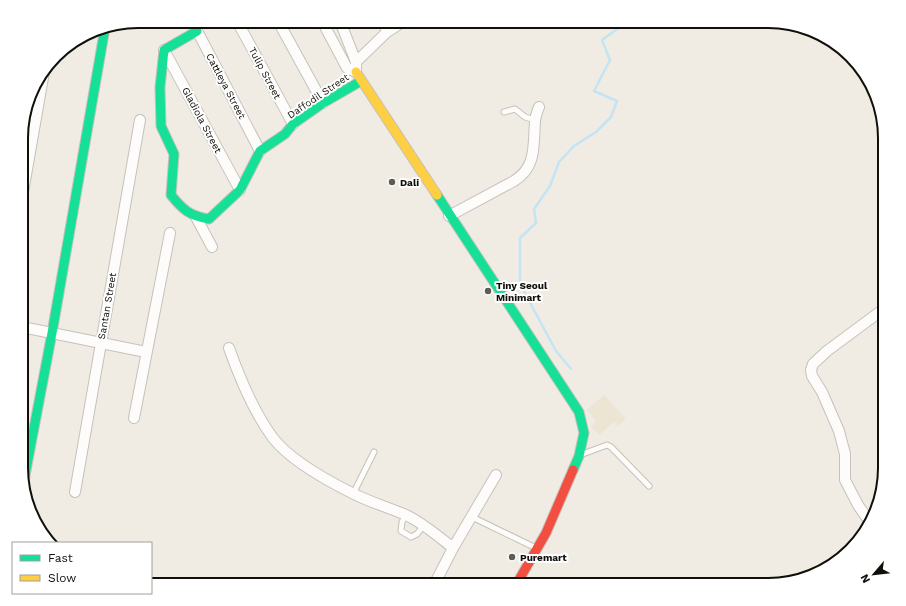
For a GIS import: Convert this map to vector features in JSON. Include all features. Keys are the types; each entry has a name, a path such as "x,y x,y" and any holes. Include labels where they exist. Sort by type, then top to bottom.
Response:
{"street":[{"name":"Cattleya Street","path":"196,28 260,152"},
{"name":"Tulip Street","path":"241,28 293,124"},
{"path":"282,28 323,103"},
{"path":"326,28 347,68 358,76 579,412 584,433 579,456 546,533 520,578"},
{"path":"343,28 356,62 358,76"},
{"path":"386,28 387,32"},
{"path":"356,62 387,32 393,28"},
{"path":"197,31 164,50 160,87 160,126 174,154 171,195 182,210 196,217 212,247"},
{"path":"28,460 52,333 104,34"},
{"name":"Gladiola Street","path":"164,50 240,190"},
{"name":"Daffodil Street","path":"196,217 209,219 240,190 260,152 285,134 293,124 358,76"},
{"path":"28,164 42,86"},
{"path":"449,216 521,177 526,171 531,160 535,120 539,107"},
{"name":"Santan Street","path":"75,492 140,120"},
{"path":"134,418 170,233"},
{"path":"867,518 858,505 845,480 844,454 839,431 822,392 812,376 811,370 813,364 827,351 878,313"},
{"path":"28,328 146,352"},
{"path":"229,348 239,375 258,415 274,439 295,459 312,471 352,494 406,515 424,525 453,548"},
{"path":"438,578 453,548 496,475"}],"lane":[{"path":"504,112 515,109 525,117 535,120"},
{"path":"579,456 607,445 611,447 648,486"},
{"path":"352,494 374,452"},
{"path":"406,515 402,522 401,531 411,537 417,534 424,525"},
{"path":"472,517 537,549"}],"shaded area":[{"path":"604,395 626,419 618,426 614,422 599,435 591,426 596,421 587,410"}],"waterway":[{"path":"571,369 556,351 520,284 520,238 536,223 534,209 550,186 559,162 574,146 596,132 611,117 617,101 594,91 610,60 602,40 618,28"}],"traffic: fast":[{"path":"197,31 164,50 160,87 161,126 174,154 171,195 187,212 197,216 209,219 240,190 260,151 285,134 293,124 323,103 361,81"},
{"path":"28,460 52,333 104,34"},
{"path":"437,195 579,412 584,433 579,456 573,470"}],"traffic: slow":[{"path":"356,72 437,195"}],"traffic: jam":[{"path":"520,578 546,533 573,470"}],"place":[{"name":"Dali","path":"392,182"},
{"name":"Tiny Seoul Minimart","path":"488,291"},
{"name":"Puremart","path":"512,557"}]}
